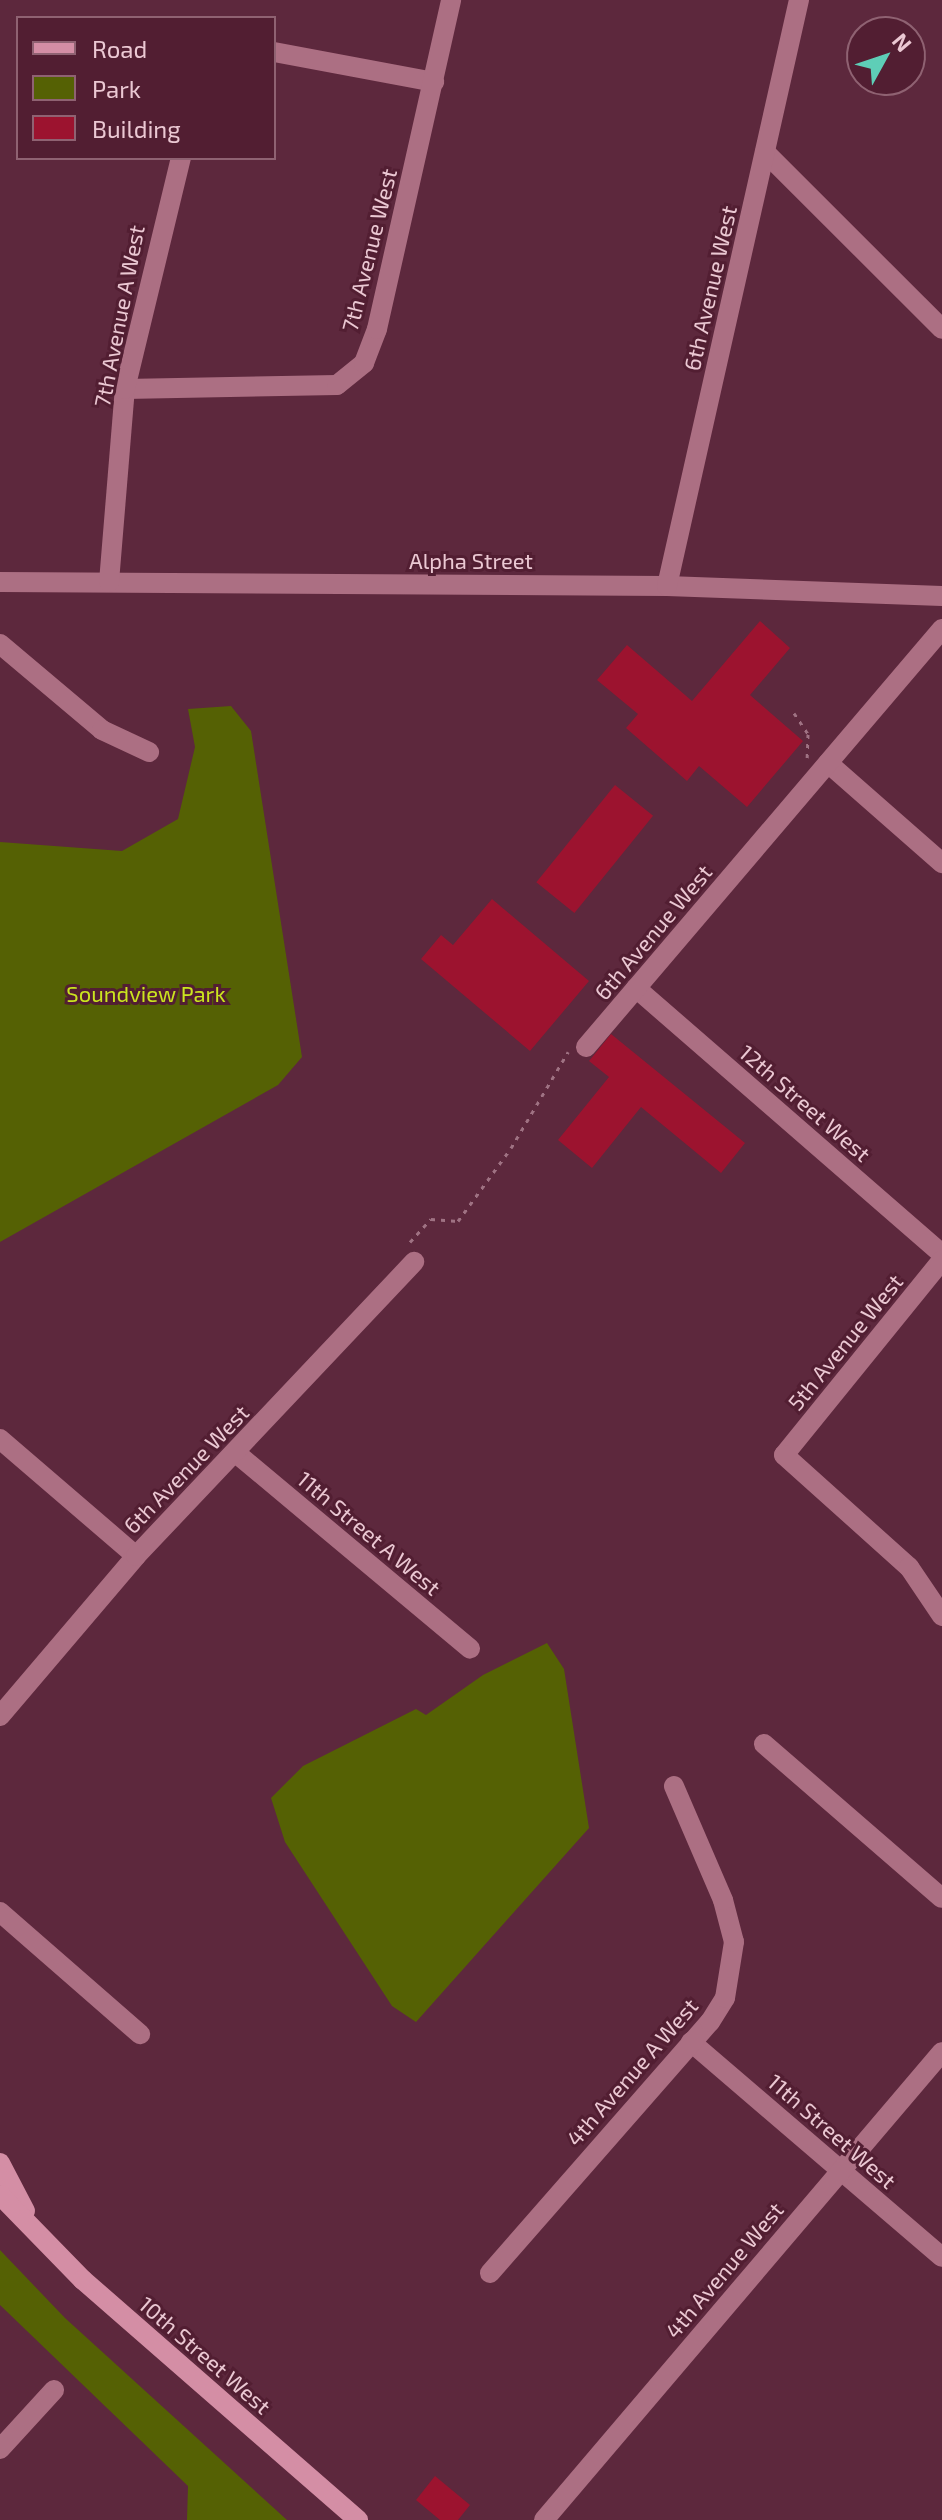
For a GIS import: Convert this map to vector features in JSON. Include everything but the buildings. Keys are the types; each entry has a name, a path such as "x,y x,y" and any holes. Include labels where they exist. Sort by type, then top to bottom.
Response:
{"main road":[{"name":"10th Street West","path":"0,2163 28,2218"},
{"name":"10th Street West","path":"0,2195 28,2218 83,2280 358,2520"}],"street":[{"name":"7th Avenue West","path":"125,389 337,385 364,363 377,329 451,0"},
{"name":"6th Avenue West","path":"667,586 799,0"},
{"path":"276,52 434,82"},
{"path":"765,152 942,329"},
{"name":"7th Avenue A West","path":"109,582 125,389 181,160"},
{"name":"Alpha Street","path":"0,582 667,586 942,596"},
{"name":"6th Avenue West","path":"586,1047 942,629"},
{"path":"0,644 102,730 149,752"},
{"path":"828,763 942,863"},
{"name":"12th Street West","path":"636,988 942,1254"},
{"name":"5th Avenue West","path":"942,1260 784,1455 909,1567 942,1616"},
{"name":"6th Avenue West","path":"0,1716 136,1556 414,1262"},
{"path":"0,1439 136,1556"},
{"name":"11th Street A West","path":"236,1453 470,1649"},
{"path":"764,1744 942,1898"},
{"name":"4th Avenue A West","path":"490,2273 691,2042 725,1998 734,1942 723,1900 674,1786"},
{"path":"0,1912 140,2034"},
{"name":"11th Street West","path":"691,2042 942,2257"},
{"name":"4th Avenue West","path":"544,2520 942,2052"},
{"path":"0,2449 54,2390"}],"path":[{"path":"794,713 808,734 806,766 813,780"},
{"path":"414,1262 402,1250 431,1219 458,1221 511,1148 569,1050 586,1047"}],"green space":[{"name":"Soundview Park","path":"231,706 251,731 302,1057 278,1085 0,1242 0,842 122,851 178,819 195,747 188,709"},
{"path":"547,1643 564,1669 589,1828 416,2022 392,2006 285,1842 271,1798 303,1766 416,1709 426,1715 483,1675"},
{"path":"0,2250 65,2318 287,2520 187,2520 188,2486 0,2305"}]}
